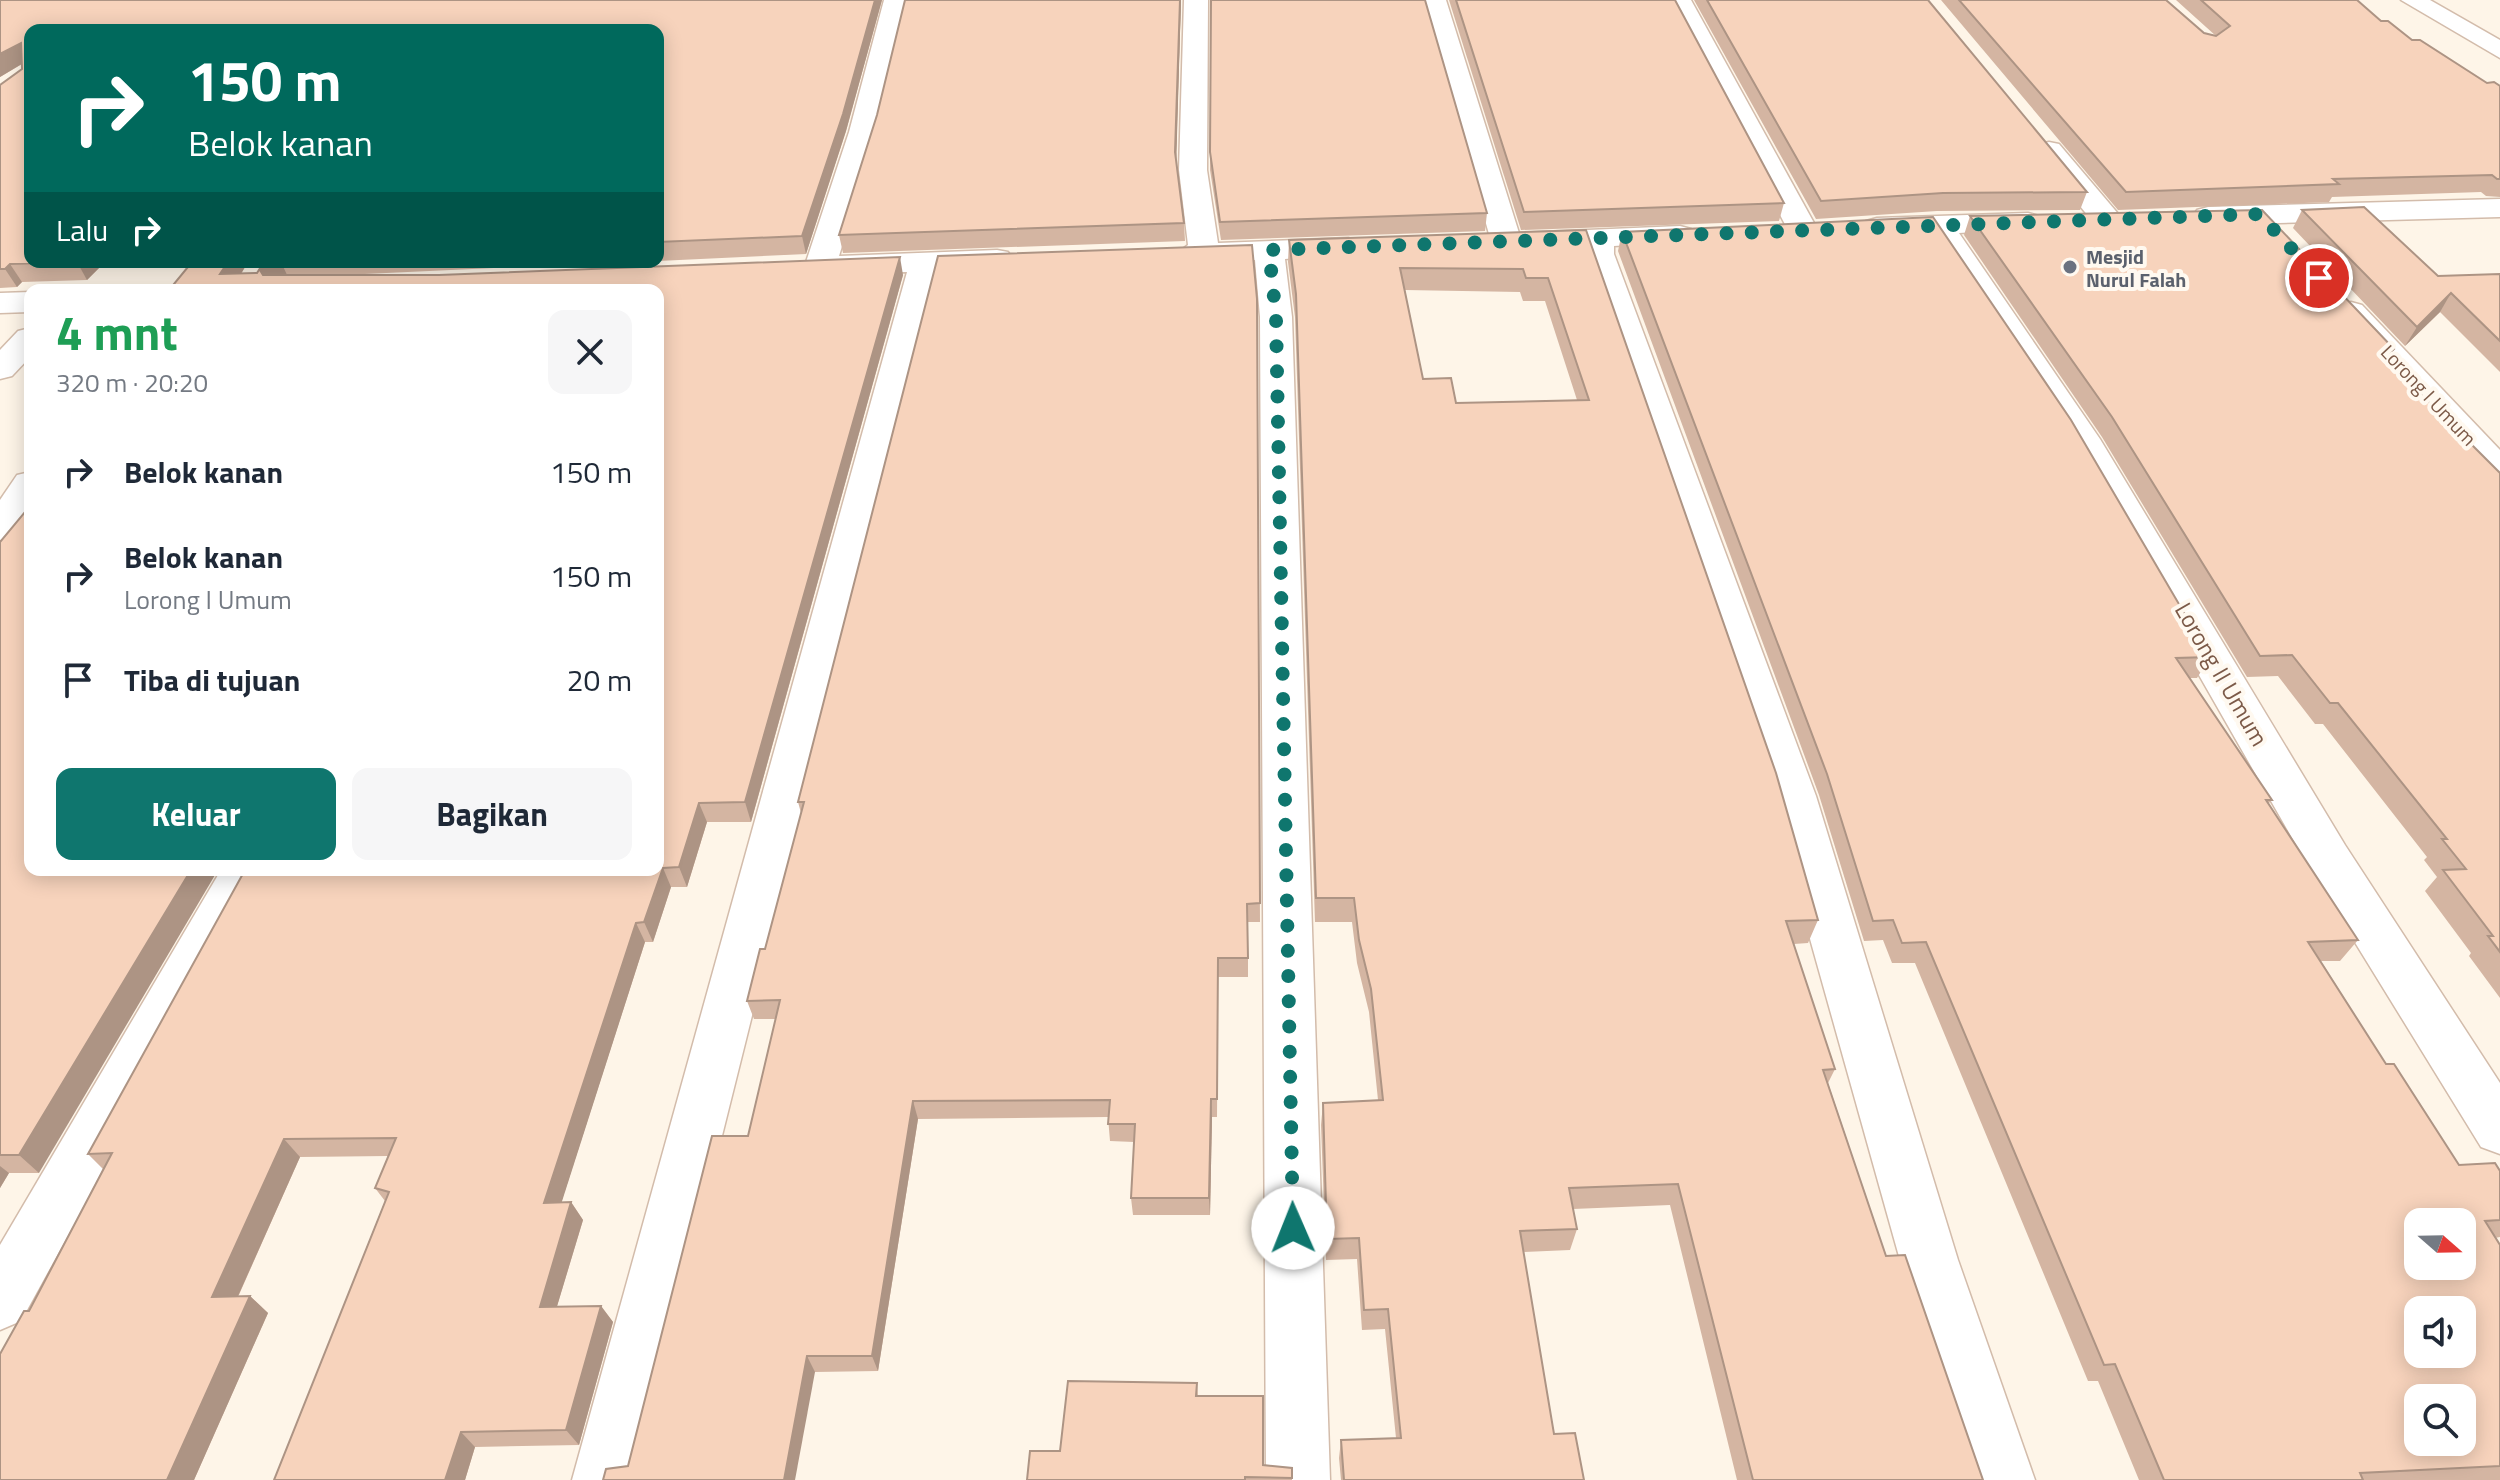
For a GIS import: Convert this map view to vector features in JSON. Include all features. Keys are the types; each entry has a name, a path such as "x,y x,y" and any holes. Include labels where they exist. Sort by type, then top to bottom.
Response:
{"street":[{"path":"821,265 863,132 896,0"},
{"path":"1196,0 1193,170 1204,252"},
{"path":"1434,0 1506,241"},
{"path":"1679,0 1829,230"},
{"path":"2413,0 2500,50"},
{"path":"1772,233 1937,223 2124,221 2037,135"},
{"path":"2184,218 2500,208"},
{"path":"2259,214 2290,247"},
{"name":"Lorong II Umum","path":"1937,223 2082,439 2328,858 2500,1130"},
{"path":"1474,242 1709,234"},
{"path":"1599,238 1599,254 1793,796 1929,1260 2003,1480"},
{"path":"1158,254 1380,246"},
{"path":"1269,250 1276,317 1298,1480"},
{"path":"789,266 1034,258"},
{"path":"604,1480 925,262"},
{"name":"Lorong I Umum","path":"2332,292 2500,471"},
{"path":"0,303 24,302"},
{"path":"0,369 24,344"},
{"path":"0,528 24,492"},
{"path":"0,1301 242,876"}],"building":[{"path":"0,0 875,0 843,114 802,236 664,242 664,24 24,24 24,264 10,264 0,269 0,85 22,69 21,43 0,54"},
{"path":"905,0 1180,0 1175,152 1184,223 839,235 877,115"},
{"path":"1211,0 1425,0 1487,213 1220,222 1210,152"},
{"path":"1456,0 1675,0 1784,203 1524,212"},
{"path":"1707,0 1928,0 2087,192 1943,193 1821,201"},
{"path":"1959,0 2166,0 2204,33 2216,36 2230,26 2201,0 2357,0 2381,21 2388,21 2412,40 2420,40 2487,83 2494,82 2500,86 2500,179 2492,175 2333,179 2339,184 2126,192"},
{"path":"2364,207 2438,276 2500,274 2500,341 2451,293 2417,327 2302,210"},
{"path":"2262,210 2394,349 2385,358 2500,473 2500,952 2488,936 2493,936 2443,870 2466,869 2442,839 2447,839 2338,703 2330,703 2292,655 2260,656 2112,417 1970,216"},
{"path":"1933,217 2071,420 2210,657 2176,658 2272,800 2266,800 2358,940 2308,942 2386,1064 2394,1064 2459,1165 2495,1163 2500,1171 2500,1220 2485,1221 2500,1245 2500,1466 2360,1473 2363,1480 2164,1480 2115,1364 2104,1365 1926,942 1902,943 1893,920 1873,921 1827,774 1622,232"},
{"path":"1586,230 1776,773 1818,920 1786,921 1835,1069 1823,1070 1886,1256 1905,1255 1983,1480 1753,1480 1678,1184 1569,1188 1577,1229 1520,1231 1554,1434 1575,1433 1584,1480 1344,1480 1341,1440 1401,1438 1388,1309 1364,1310 1359,1238 1327,1239 1323,1103 1383,1100 1371,989 1359,940 1354,898 1316,898 1296,294 1289,240","holes":["1400,268 1523,269 1526,278 1548,278 1589,400 1456,403 1451,378 1423,379"]},
{"path":"1252,245 1257,299 1260,903 1247,904 1248,958 1218,958 1217,1099 1211,1099 1209,1198 1131,1198 1135,1124 1108,1124 1110,1100 913,1101 872,1356 807,1356 784,1480 603,1480 606,1469 628,1466 712,1136 748,1136 780,1000 747,1001 760,949 765,949 804,802 798,802 938,256"},
{"path":"900,257 745,802 699,803 679,867 664,868 664,284 174,284 187,268 224,268 220,274 257,273 262,268 263,275 439,275"},
{"path":"24,513 24,876 187,876 19,1155 0,1155 0,542"},
{"path":"242,876 660,876 644,922 636,923 544,1203 571,1202 540,1307 601,1306 566,1430 461,1432 445,1480 274,1480 389,1192 375,1188 396,1138 284,1139 212,1297 250,1296 167,1480 0,1480 0,1354 24,1311 29,1311 112,1153 88,1154"},
{"path":"1068,1381 1197,1383 1196,1396 1263,1396 1263,1465 1292,1468 1292,1478 1027,1480 1030,1451 1060,1451"}],"place":[{"name":"Mesjid Nurul Falah","path":"2070,267"}],"route":[{"path":"1293,1228 1276,317 1269,250 1804,232 1937,223 2109,222 2259,214 2319,278"}]}
